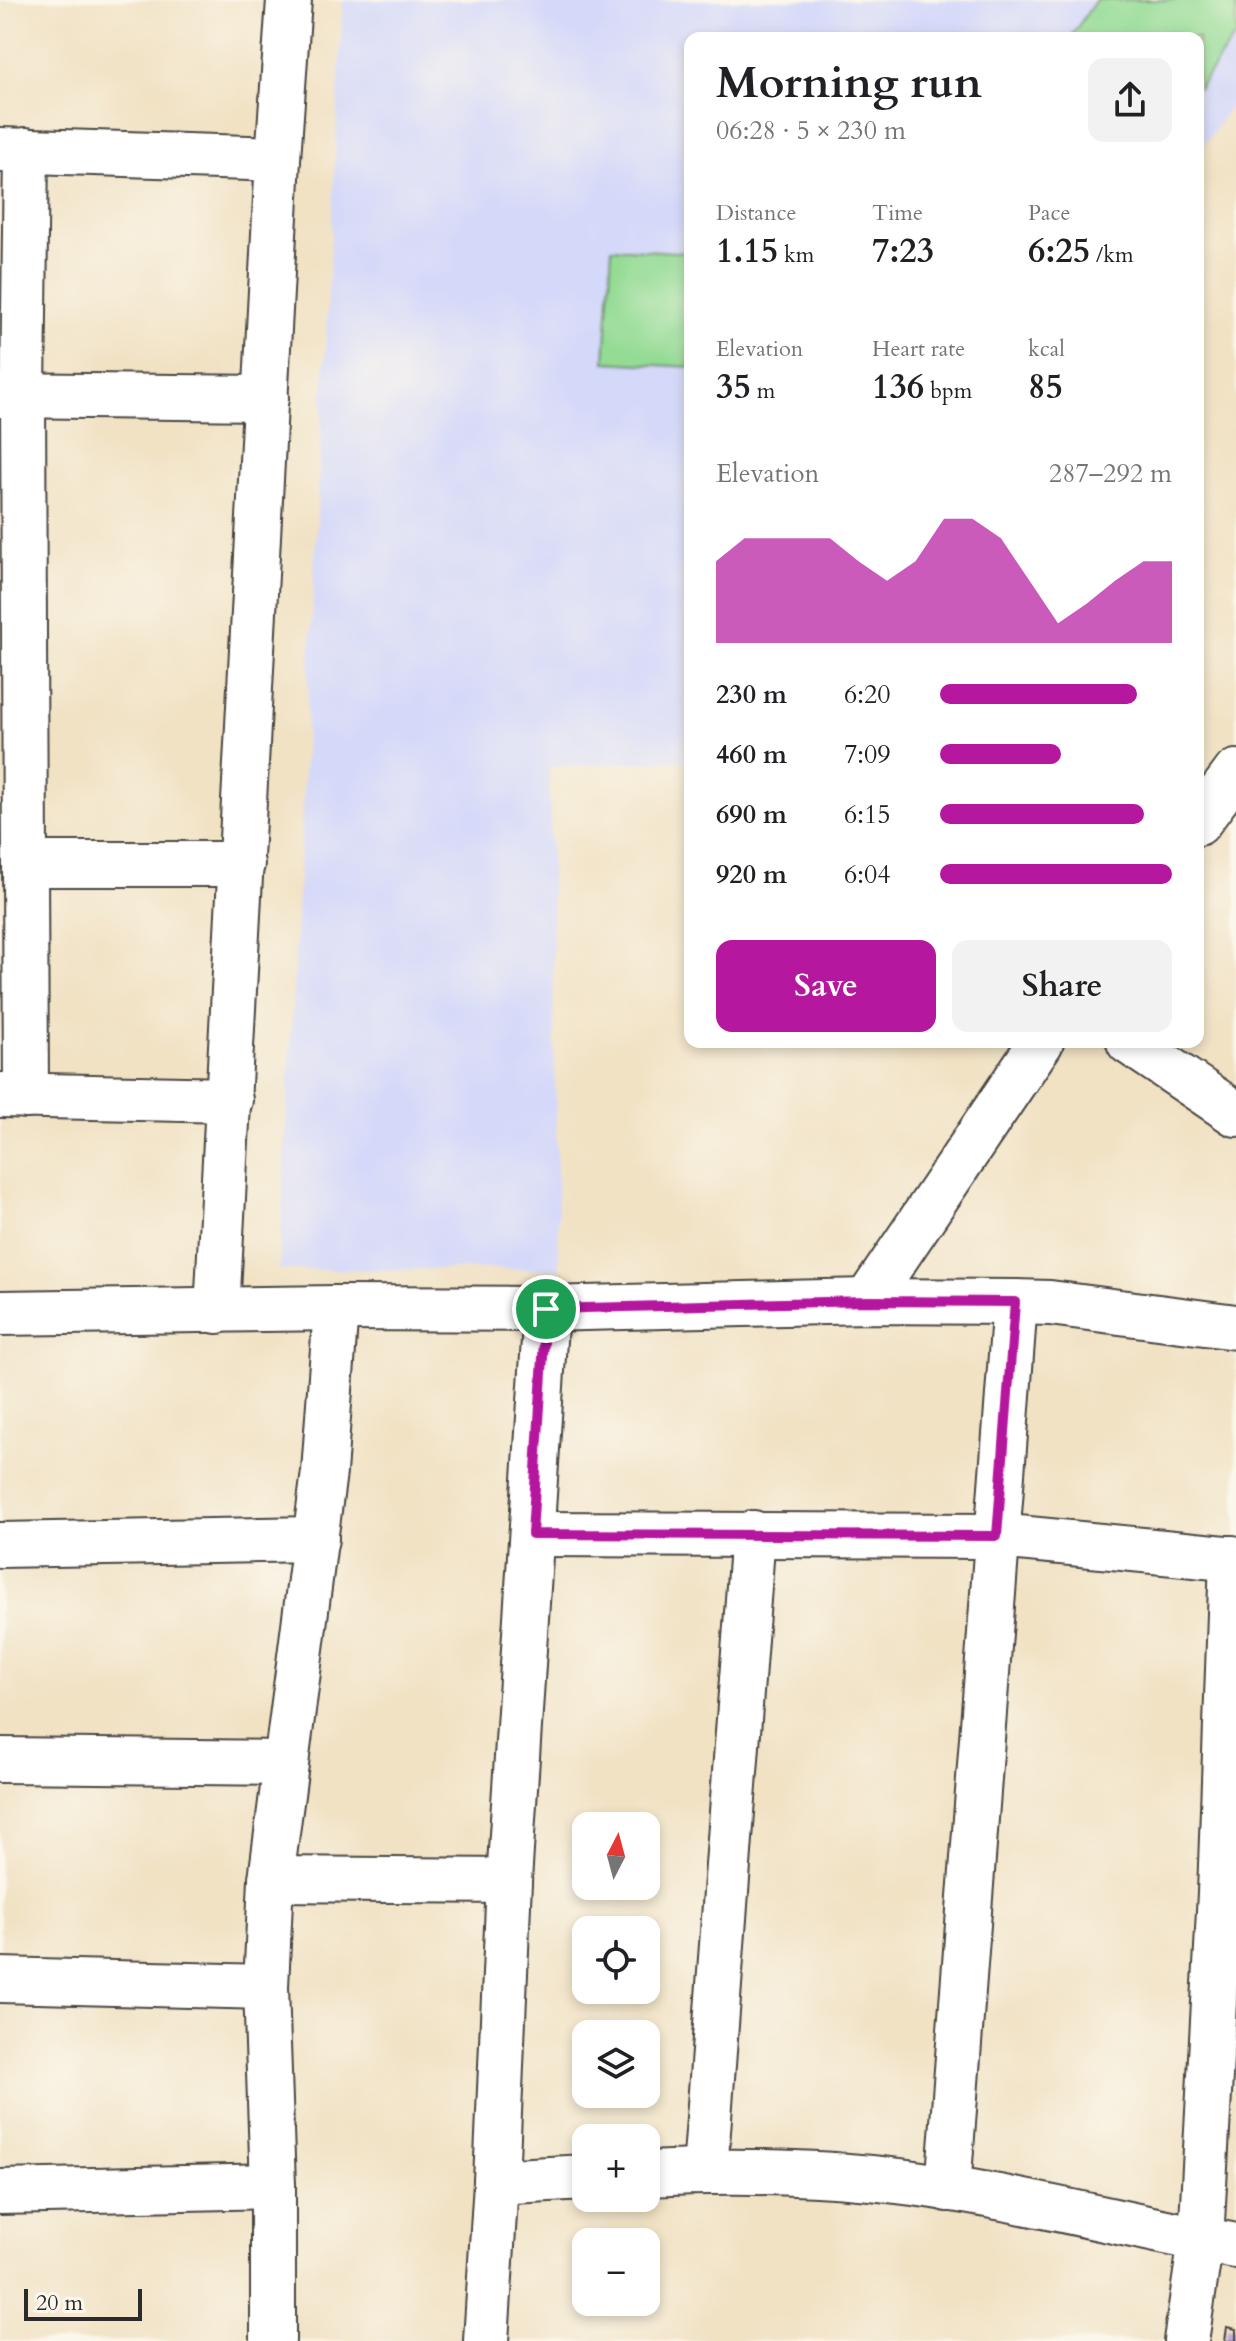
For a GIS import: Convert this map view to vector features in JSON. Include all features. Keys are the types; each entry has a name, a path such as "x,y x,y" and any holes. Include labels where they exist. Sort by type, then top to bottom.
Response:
{"street":[{"path":"217,1311 289,0"},
{"path":"230,1100 13,1095 26,864 12,607 13,150 278,159"},
{"path":"12,395 266,398"},
{"path":"1204,815 1236,772"},
{"path":"26,864 242,864"},
{"path":"867,1301 1037,1048"},
{"path":"1138,1048 1236,1114"},
{"path":"0,1313 336,1308 546,1309 867,1301 1015,1302 1050,1303 1236,1327"},
{"path":"948,2189 1015,1302"},
{"path":"273,2341 273,2186 266,1987 271,1879 324,1472 336,1308"},
{"path":"486,2341 509,1881 546,1309"},
{"path":"705,2171 753,1533"},
{"path":"532,1534 997,1536 1234,1559 1219,2243 1186,2341"},
{"path":"0,1545 316,1539"},
{"path":"0,1760 286,1763"},
{"path":"271,1879 509,1881"},
{"path":"0,1980 266,1987"},
{"path":"660,2173 705,2171 871,2178 948,2189 1219,2243"},
{"path":"496,2182 572,2178"},
{"path":"0,2192 273,2186"}],"shaded area":[{"path":"343,0 1236,0 1236,98 1204,144 1204,32 684,32 684,760 549,767 559,1269 279,1270"}],"green space":[{"path":"1096,0 1236,0 1236,35 1204,80 1204,32 1074,32"},
{"path":"612,248 684,253 684,367 605,362"}],"building":[{"path":"1227,2327 1236,2329 1236,2341 1225,2341"}],"route":[{"path":"867,1301 1015,1302 997,1536 532,1534 546,1309 867,1301"}]}
